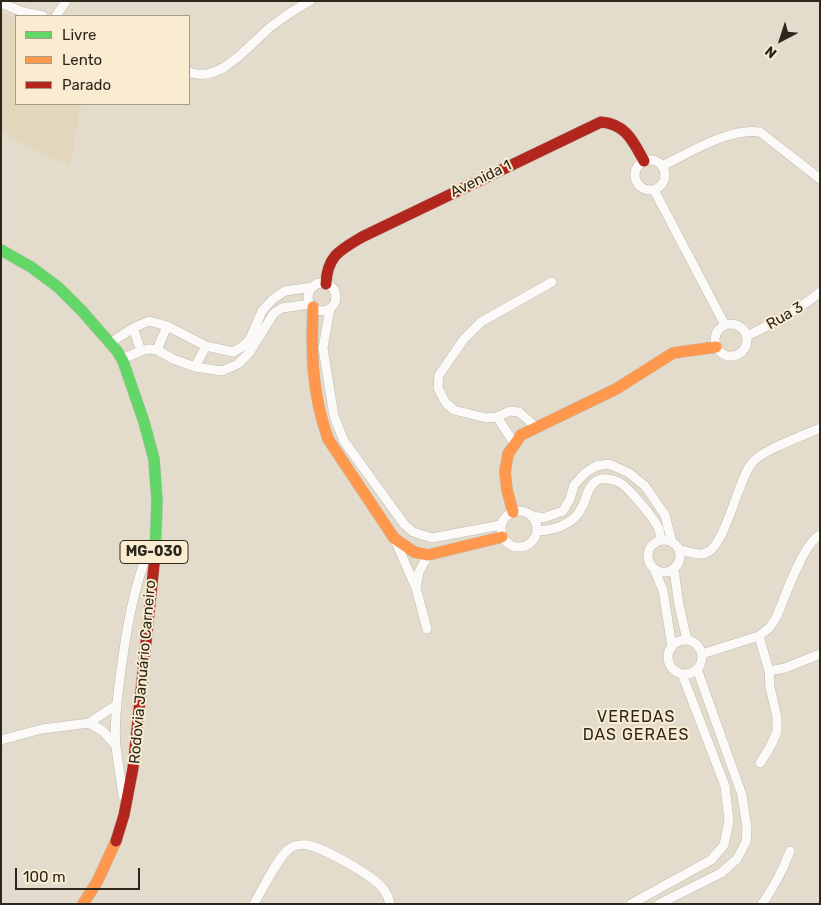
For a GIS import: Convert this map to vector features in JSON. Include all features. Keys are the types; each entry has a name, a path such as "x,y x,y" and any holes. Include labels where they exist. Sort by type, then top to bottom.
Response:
{"main road":[{"name":"Avenida 1","path":"326,284 325,271 330,261 339,252 362,237 601,122 612,122 626,131 644,161"},
{"name":"Rodovia Januário Carneiro","path":"1,250 18,258 52,281 82,310 122,359 142,412 152,450 157,483 156,532 133,778 126,812 108,862 95,887 83,904"},
{"path":"312,306 311,349 313,379 322,422 328,439 394,538 414,552 428,555 502,537"},
{"path":"513,512 503,468 514,444 521,435 616,389 673,353 716,347"}],"street":[{"path":"57,15 66,1"},
{"path":"190,72 208,75 222,69 246,51 273,25 310,1"},
{"path":"1,3 23,12 38,15"},
{"path":"662,166 729,135 749,130 760,132 820,179"},
{"path":"644,161 654,161 662,166 664,180 658,188 654,190 644,189 637,182 635,177 637,168 644,161"},
{"path":"654,190 725,325"},
{"path":"536,428 519,412 510,411 497,417 486,418 454,410 446,403 438,388 439,375 464,340 482,322 552,282"},
{"path":"110,343 133,328 149,321 168,326 206,346 233,352 250,339 262,311 272,299 286,291 313,287 321,283 326,284 336,293 335,302 330,308 323,348 334,416 344,441 404,524 413,532 432,538 501,525"},
{"path":"312,306 309,295 313,287"},
{"name":"Rua 3","path":"747,336 770,326 807,303 820,292"},
{"path":"122,359 141,351 157,350 173,359 195,367 222,371 238,364 249,353 274,313 282,308 312,306 321,311 330,308"},
{"path":"735,324 747,336 746,346 739,355 734,357 723,355 716,347 714,337 720,328 725,325 735,324"},
{"path":"157,350 168,326"},
{"path":"133,328 141,351"},
{"path":"195,367 206,346"},
{"path":"497,417 514,444"},
{"path":"531,515 535,520 537,531 532,542 522,547 511,546 502,537 501,525 508,514 519,511 543,518 563,511 570,500 574,485 585,473 596,466 609,464 629,473 645,486 665,515 672,542 680,550 703,554 714,548 722,533 743,479 752,462 767,452 820,428"},
{"path":"537,531 552,530 569,522 582,508 589,488 596,481 603,478 619,482 646,509 658,528 661,540"},
{"path":"126,812 116,746 116,705 124,641 132,601 142,565 156,532"},
{"path":"702,654 759,636 769,628 776,618 806,549 820,535"},
{"path":"394,538 416,588 427,629"},
{"path":"631,904 711,860 724,845 729,821 725,786 682,674 672,668 669,663 668,658 672,647 663,590 648,560 649,550 656,542 661,540 672,542"},
{"path":"654,569 664,573 674,570 680,561 680,550"},
{"path":"416,588 419,572 428,555"},
{"path":"674,570 687,640"},
{"path":"759,636 769,672 770,687 778,717 777,732 760,763"},
{"path":"672,647 681,641 687,640 696,645 702,654 700,665 697,669 693,672 682,674"},
{"path":"769,672 785,668 820,654"},
{"path":"659,904 721,874 736,859 746,842 747,828 742,795 697,669"},
{"path":"1,740 42,729 89,723 116,705"},
{"path":"89,723 103,731 116,746"},
{"path":"254,904 280,860 289,849 298,845 308,845 346,862 360,871 384,889 390,904"},
{"path":"762,904 772,890 790,851"}],"shaded area":[{"path":"1,12 15,18 15,105 81,105 70,166 1,132"}],"traffic: fast":[{"path":"1,250 31,267 58,287 82,311 117,351 123,361 144,422 154,459 157,501 155,555"}],"traffic: slow":[{"path":"313,307 312,341 314,374 319,406 328,439 394,538 414,552 428,555 502,537"},
{"path":"513,512 507,490 505,472 508,454 521,435 616,389 673,353 716,347"},
{"path":"83,904 97,882 116,841"}],"traffic: jam":[{"path":"326,284 332,260 341,250 362,237 601,122 610,123 623,130 632,140 644,161"},
{"path":"116,841 124,815 133,768 155,555"}],"district":[{"name":"VEREDAS DAS GERAES","path":"636,726"}]}
